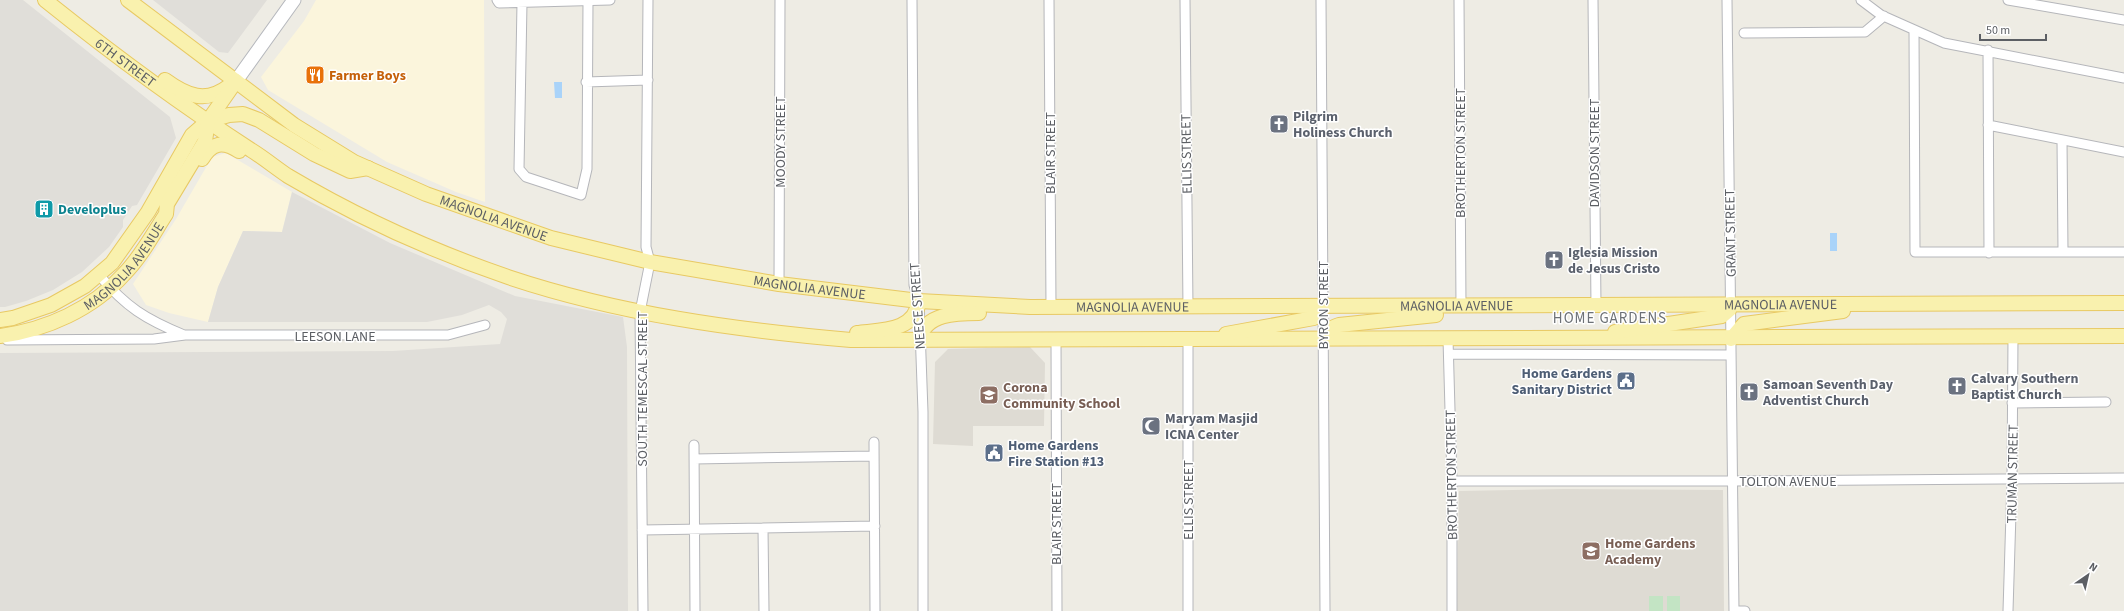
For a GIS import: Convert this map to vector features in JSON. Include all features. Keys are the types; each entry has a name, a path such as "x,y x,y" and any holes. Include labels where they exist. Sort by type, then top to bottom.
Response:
{"main road":[{"name":"6TH STREET","path":"47,0 92,37 208,121"},
{"path":"128,0 236,81"},
{"path":"92,37 126,51 177,88 198,97 217,95 236,81 294,0"},
{"name":"MAGNOLIA AVENUE","path":"0,320 14,318 51,305 86,286 112,263 137,229 192,135 208,121 236,81 294,125 354,162 426,194 551,238 650,262 779,284 919,301 1030,307 1188,308 2124,303"},
{"path":"208,121 229,115 243,114 259,120 314,154 350,171 368,168"},
{"path":"208,121 286,174 376,222 426,245 473,264 544,288 640,312 726,327 819,338 851,340 919,339 1056,341 2124,336"},
{"name":"MAGNOLIA AVENUE","path":"0,336 14,334 58,320 95,299 124,275 166,214 166,204 205,141 208,121"},
{"path":"166,214 174,207 205,154 216,144 230,146 258,163 286,174"},
{"path":"819,338 890,328 905,324 912,320 916,314 919,301"},
{"path":"1731,338 1744,324 1901,303"},
{"path":"1567,339 1722,316 1729,310 1731,304"},
{"path":"919,339 921,331 926,324 950,315 1030,307"},
{"path":"1188,340 1314,318 1323,307"},
{"path":"1323,340 1325,333 1329,329 1338,325 1447,314 1461,307"}],"street":[{"path":"497,0 500,3 588,2 610,0"},
{"name":"SOUTH TEMESCAL STREET","path":"643,611 640,312 650,262 646,247 648,0"},
{"name":"MOODY STREET","path":"779,284 780,0"},
{"name":"NEECE STREET","path":"912,0 914,285 919,301 919,339 923,412 923,611"},
{"name":"BLAIR STREET","path":"1049,0 1051,307"},
{"name":"ELLIS STREET","path":"1185,0 1188,308"},
{"name":"BYRON STREET","path":"1321,0 1325,611"},
{"name":"BROTHERTON STREET","path":"1459,0 1461,307"},
{"name":"DAVIDSON STREET","path":"1593,0 1596,306"},
{"name":"GRANT STREET","path":"1728,0 1731,481 1734,611"},
{"path":"1861,0 1884,16 1944,43 1988,50 2124,78"},
{"path":"2008,0 2124,20"},
{"path":"522,3 519,169 526,177 581,195 587,169 586,82 588,2"},
{"path":"1744,33 1866,32 1884,16"},
{"path":"1914,30 1915,252 2124,252"},
{"path":"1988,50 1989,253"},
{"path":"586,82 648,80"},
{"path":"1988,125 2124,152"},
{"path":"2062,140 2063,252"},
{"name":"LEESON LANE","path":"99,275 130,308 145,318 185,335"},
{"name":"LEESON LANE","path":"0,340 154,339 185,335 448,335 484,325"},
{"name":"TRUMAN STREET","path":"2008,611 2012,480 2013,337"},
{"name":"BROTHERTON STREET","path":"1448,339 1452,481 1452,611"},
{"name":"ELLIS STREET","path":"1188,340 1188,611"},
{"name":"BLAIR STREET","path":"1056,341 1057,611"},
{"path":"1449,354 1731,355"},
{"path":"2012,403 2106,402"},
{"path":"874,442 876,611"},
{"path":"694,445 695,611"},
{"path":"694,459 874,456"},
{"name":"TOLTON AVENUE","path":"1452,481 2012,480 2124,478"},
{"path":"642,530 875,526"},
{"path":"763,528 764,611"},
{"path":"1734,611 1745,611"}],"shaded area":[{"path":"0,0 23,0 170,117 176,138 137,205 132,206 123,220 123,227 109,247 82,272 53,290 26,301 5,307 0,307"},
{"path":"153,0 267,0 228,53 219,52"},
{"path":"316,0 484,0 485,202 456,192 387,162 268,90 261,77 304,21"},
{"path":"226,153 292,192 282,232 243,231 218,287 208,322 169,313 146,305 133,284 176,219 212,157"},
{"path":"292,192 390,243 515,296 623,317 627,347 628,611 0,611 0,353 393,351 500,344 507,319 501,312 489,305 462,315 427,322 208,322 218,287 243,231 282,232"},
{"name":"Corona Community School","path":"1030,347 1045,363 1044,426 973,426 973,446 933,444 935,362 948,349"},
{"name":"Home Gardens Academy","path":"1564,489 1723,490 1724,611 1457,611 1459,491"}],"green space":[{"path":"1649,596 1663,596 1663,611 1649,611"},
{"path":"1667,596 1680,596 1680,611 1667,611"}],"water":[{"path":"554,82 562,82 562,98 555,98"},
{"path":"1830,233 1837,233 1837,251 1830,251"}],"place":[{"name":"Farmer Boys","path":"315,75"},
{"name":"Pilgrim Holiness Church","path":"1279,124"},
{"name":"Developlus","path":"44,209"},
{"name":"Iglesia Mission de Jesus Cristo","path":"1554,260"},
{"name":"Home Gardens Sanitary District","path":"1626,381"},
{"name":"Calvary Southern Baptist Church","path":"1957,386"},
{"name":"Samoan Seventh Day Adventist Church","path":"1749,392"},
{"name":"Corona Community School","path":"989,395"},
{"name":"Maryam Masjid ICNA Center","path":"1151,426"},
{"name":"Home Gardens Fire Station #13","path":"994,453"},
{"name":"Home Gardens Academy","path":"1591,551"}],"district":[{"name":"HOME GARDENS","path":"1610,318"}]}
